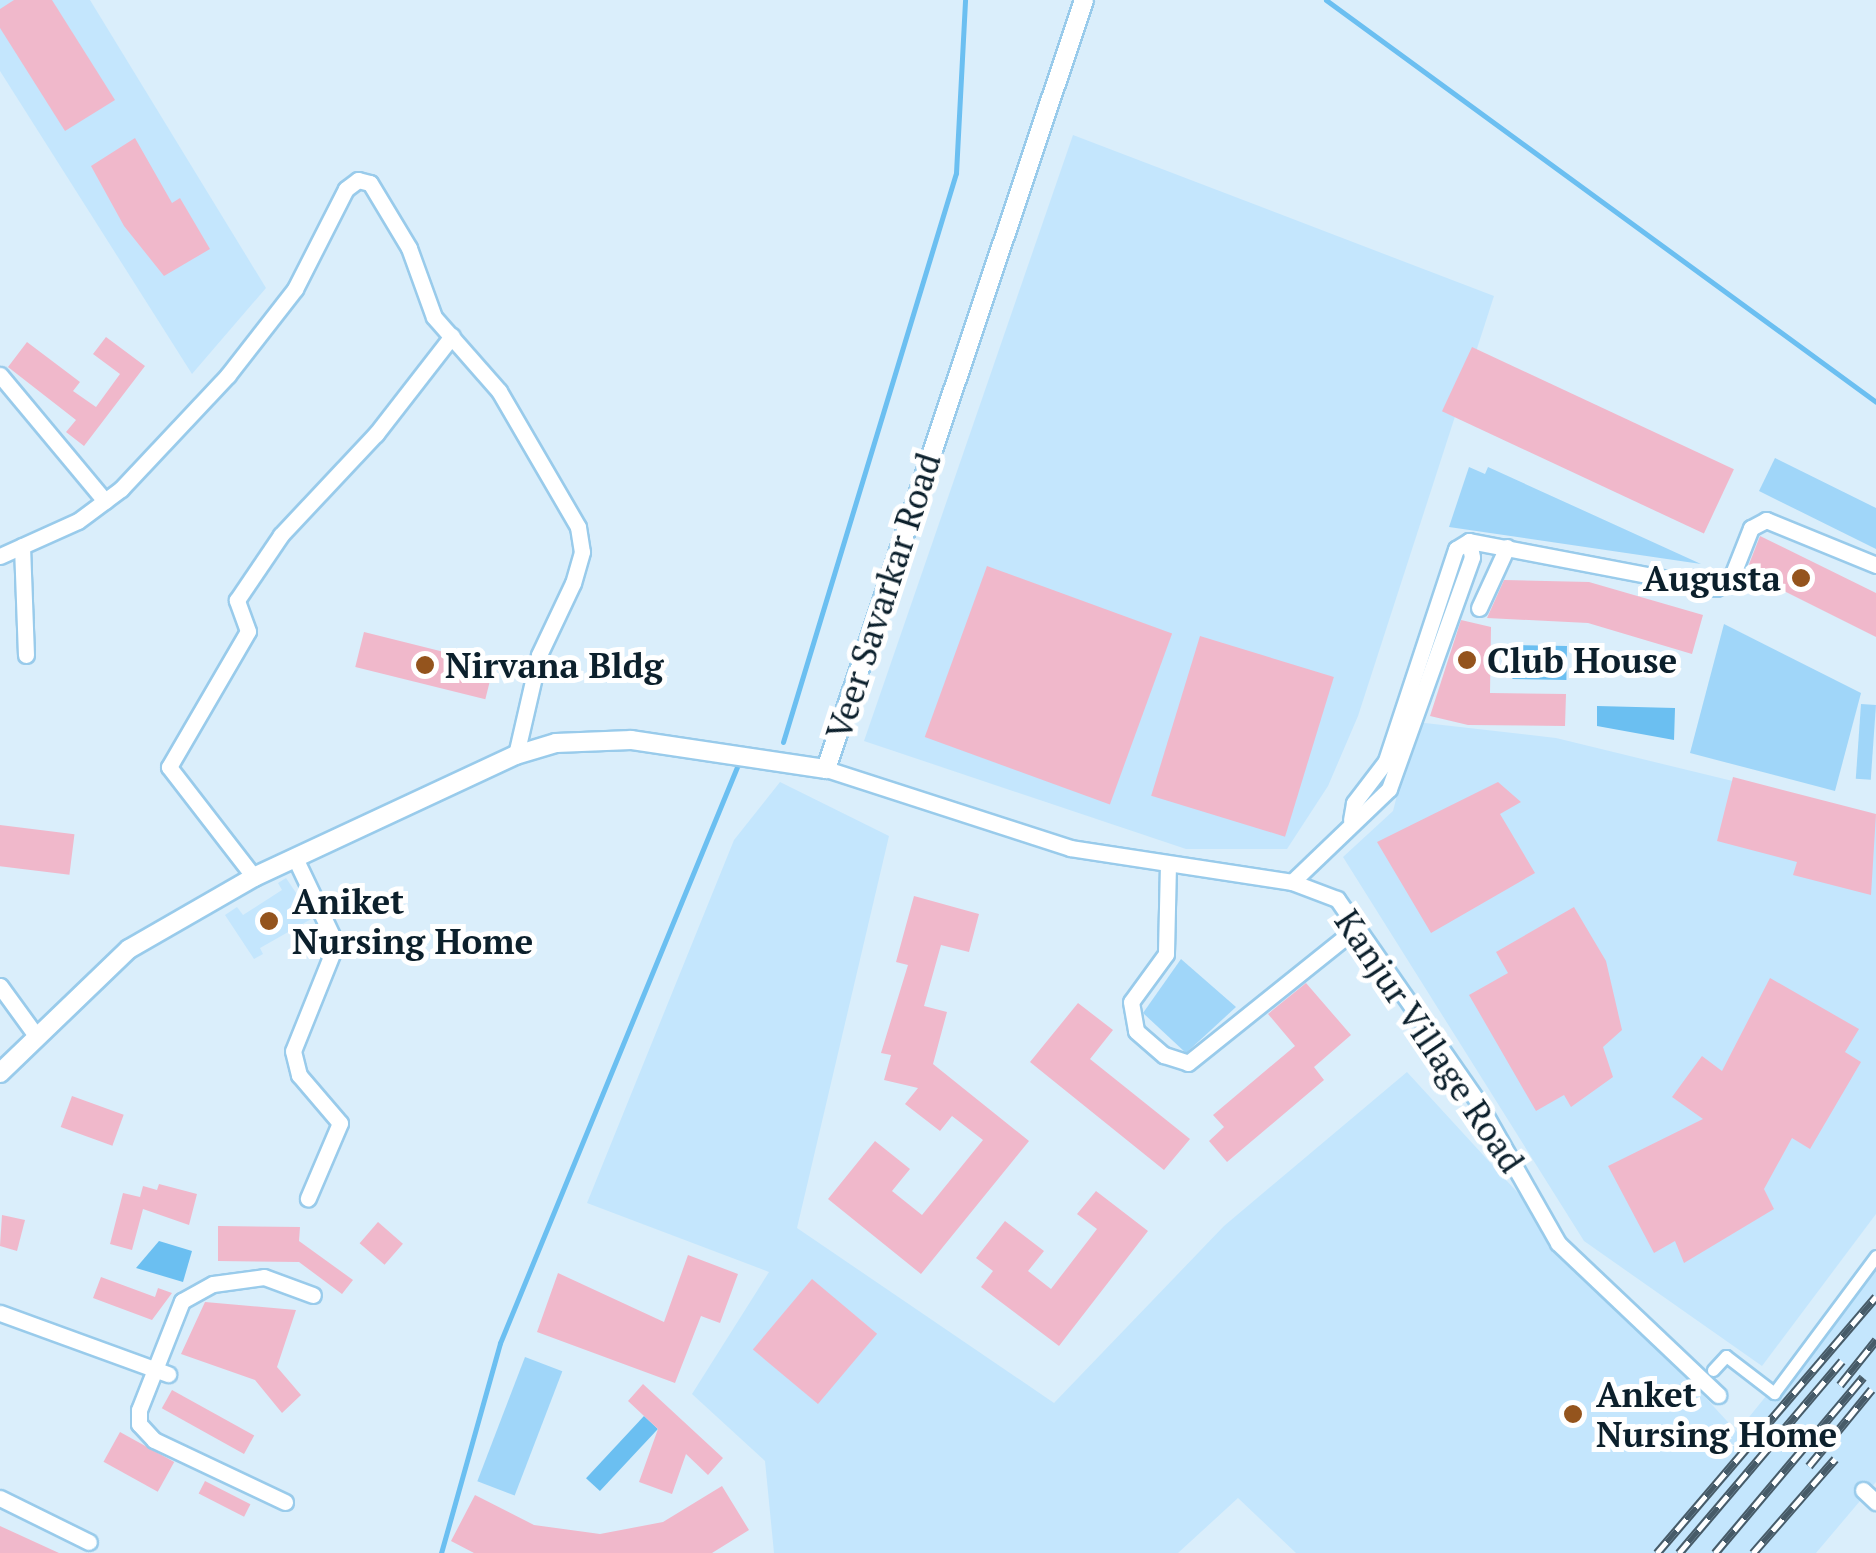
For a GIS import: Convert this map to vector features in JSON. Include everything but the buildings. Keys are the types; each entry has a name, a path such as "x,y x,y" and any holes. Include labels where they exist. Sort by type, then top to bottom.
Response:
{"street":[{"name":"Veer Savarkar Road","path":"0,1072 129,949 254,877 516,755 556,742 630,740 828,762 1084,0"},
{"path":"0,556 105,501 228,375 296,290 346,189 358,180 378,192 409,248 434,317 498,390 578,528 578,568 539,656 516,755"},
{"path":"254,877 169,767 248,631 238,600 281,536 376,434 452,336"},
{"path":"0,375 105,501"},
{"path":"1292,882 1351,820 1364,818 1389,789 1456,549 1468,541 1716,588 1730,581 1752,528 1766,520 1876,565"},
{"path":"22,546 26,656"},
{"path":"1479,608 1508,548"},
{"name":"Kanjur Village Road","path":"828,762 1070,848 1292,882 1338,900 1478,1102 1558,1243 1718,1394"},
{"path":"295,858 336,944 292,1051 299,1075 340,1123 308,1198"},
{"path":"1168,864 1166,954 1131,1002 1136,1031 1164,1055 1188,1063 1358,927"},
{"path":"0,986 37,1037"},
{"path":"1714,1370 1726,1356 1774,1393 1876,1256"},
{"path":"285,1502 154,1440 139,1424 162,1372 182,1302 213,1284 264,1277 313,1295"},
{"path":"0,1313 162,1372"},
{"path":"1869,1489 1876,1502"},
{"path":"0,1498 89,1542"}],"shaded area":[{"path":"0,0 90,0 266,288 192,374 0,71"},
{"path":"1073,135 1494,296 1358,716 1328,786 1287,849 1186,849 864,741"},
{"path":"1775,458 1876,508 1876,549 1759,491"},
{"path":"1469,467 1485,474 1488,467 1701,564 1449,527"},
{"path":"1724,624 1861,693 1835,791 1690,753"},
{"path":"1513,645 1567,646 1566,680 1512,679"},
{"path":"1861,704 1876,705 1871,780 1856,779"},
{"path":"1597,706 1675,708 1674,740 1597,726"},
{"path":"1416,722 1556,738 1876,816 1876,1214 1762,1366 1584,1241 1343,857 1393,811"},
{"path":"780,782 889,836 797,1228 1054,1403 1224,1226 1407,1072 1737,1432 1876,1260 1876,1482 1816,1553 1296,1553 1238,1498 1178,1553 774,1553 765,1461 692,1394 769,1272 587,1203 734,840"},
{"name":"Aniket Nursing Home","path":"286,878 313,918 260,948 263,954 254,959 225,915 237,907 243,915 282,890 278,883"},
{"path":"1181,959 1236,1007 1186,1053 1143,1013"},
{"path":"159,1241 192,1251 183,1282 136,1268"},
{"path":"525,1357 562,1371 515,1496 477,1481"},
{"path":"644,1416 658,1429 600,1491 586,1478"}],"waterway":[{"path":"783,742 956,173 965,0"},
{"path":"1326,0 1876,402"},
{"path":"441,1553 500,1343 739,762"}],"railway":[{"path":"1657,1553 1876,1297"},
{"path":"1840,1385 1876,1340"},
{"path":"1679,1553 1842,1361"},
{"path":"1715,1553 1863,1377"},
{"path":"1809,1466 1872,1389"},
{"path":"1753,1553 1835,1459"}],"place":[{"name":"Augusta","path":"1801,578"},
{"name":"Club House","path":"1467,660"},
{"name":"Nirvana Bldg","path":"425,665"},
{"name":"Aniket Nursing Home","path":"269,921"},
{"name":"Anket Nursing Home","path":"1573,1414"}]}
